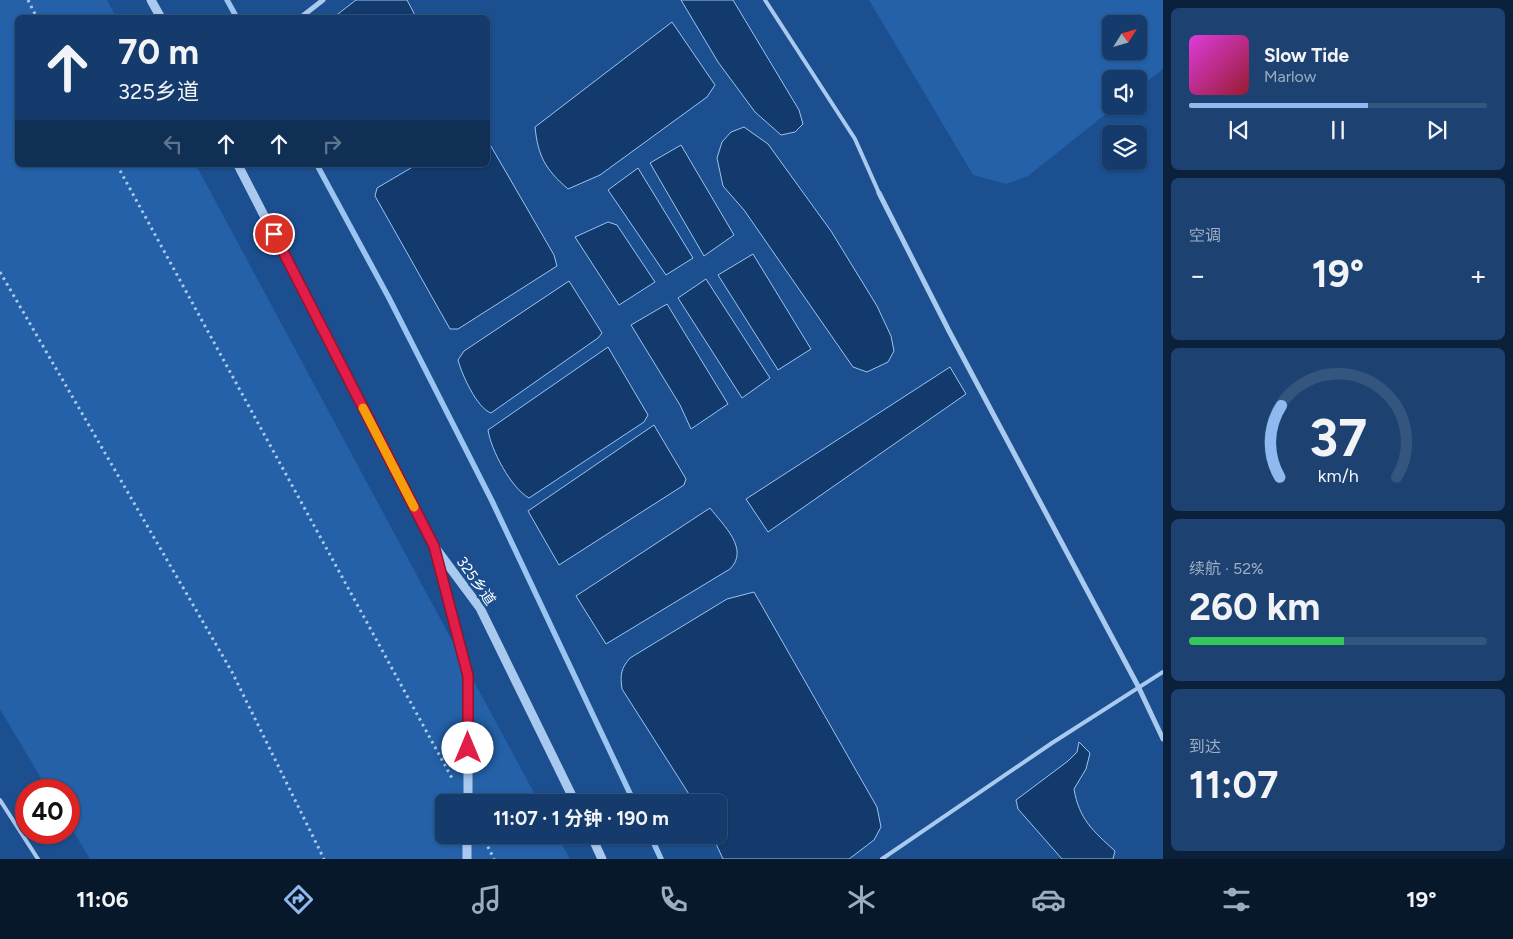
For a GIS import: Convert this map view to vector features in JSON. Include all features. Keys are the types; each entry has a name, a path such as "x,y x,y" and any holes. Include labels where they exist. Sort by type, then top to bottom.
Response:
{"street":[{"path":"151,0 159,15"},
{"path":"304,15 322,0"},
{"name":"325乡道","path":"239,167 434,546 480,608 571,794"},
{"path":"879,193 949,331 1138,686 1163,739"},
{"path":"434,546 468,676 468,794"},
{"path":"467,859 468,844"},
{"path":"594,844 602,859"}],"lane":[{"path":"765,0 855,138 879,193"},
{"path":"882,859 1138,686 1163,672"},
{"path":"0,800 38,859"}],"path":[{"path":"28,0 36,15"},
{"path":"118,167 456,785"},
{"path":"0,272 232,672 324,859"},
{"path":"486,844 494,859"}],"shaded area":[{"path":"0,0 107,0 115,15 15,15 15,167 197,167 535,794 435,794 435,844 562,844 570,859 90,859 80,842 80,779 41,779 0,709"},
{"path":"356,0 407,0 415,15 337,15"},
{"path":"681,0 733,0 799,110 803,124 795,132 781,135 755,112 718,62"},
{"path":"869,0 1163,0 1163,69 1147,82 1147,70 1102,70 1102,115 1105,115 1028,176 1006,184 973,175"},
{"path":"672,22 715,85 707,97 600,175 568,189 548,168 544,161 538,146 535,127"},
{"path":"744,127 768,144 831,231 877,306 891,336 894,351 888,362 867,372 853,367 744,210 723,186 717,158 722,142 731,132"},
{"path":"490,144 554,255 557,266 458,329 450,329 375,196 377,188 413,167 490,167"},
{"path":"681,145 734,235 704,256 650,163"},
{"path":"638,168 693,258 666,275 608,190"},
{"path":"608,222 617,225 655,282 619,305 575,237"},
{"path":"753,254 811,349 778,370 718,275"},
{"path":"706,279 770,378 742,398 678,298"},
{"path":"569,281 602,333 598,338 491,413 486,410 475,398 458,360 464,351"},
{"path":"667,304 728,404 691,429 680,405 631,325"},
{"path":"608,347 648,415 644,422 529,498 515,486 503,468 493,448 488,430"},
{"path":"950,367 966,394 768,532 746,499"},
{"path":"654,425 686,479 684,485 559,565 528,511"},
{"path":"710,508 727,529 736,545 735,561 730,569 606,644 576,596"},
{"path":"754,592 877,807 881,827 874,840 849,859 723,859 716,844 727,844 727,794 689,794 622,689 622,672 630,658 727,599"},
{"path":"1079,742 1090,753 1086,769 1074,789 1076,799 1079,809 1088,824 1115,851 1113,859 1062,859 1018,809 1016,800 1068,761 1077,752"}],"waterway":[{"path":"227,0 235,15"},
{"path":"318,167 389,298 492,501 630,794"},
{"path":"654,844 661,859"}],"slow traffic":[{"path":"363,408 414,507"}],"route":[{"path":"274,234 434,546 468,676 468,748"}]}
